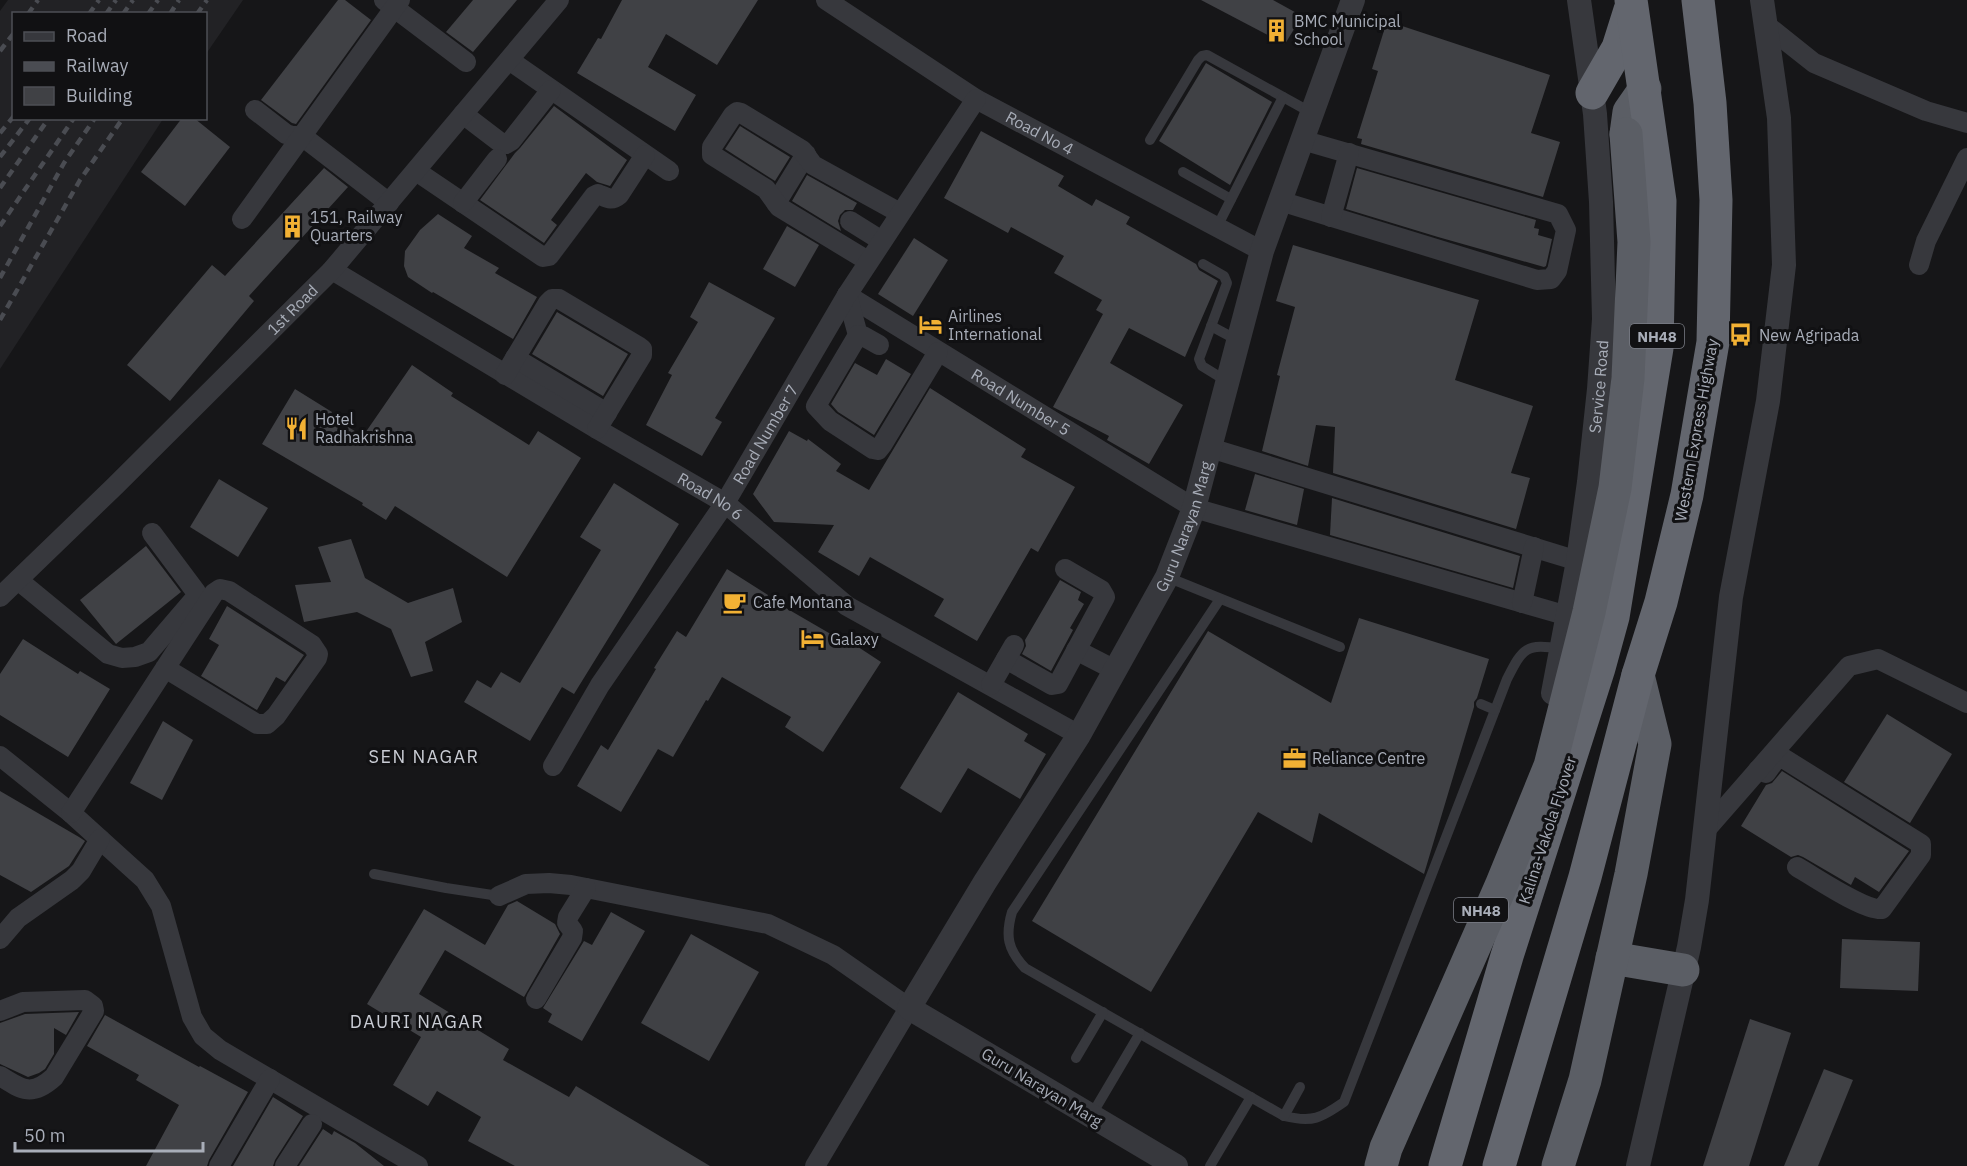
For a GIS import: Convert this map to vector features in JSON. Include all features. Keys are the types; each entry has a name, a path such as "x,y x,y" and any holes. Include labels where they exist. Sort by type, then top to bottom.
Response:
{"highway":[{"name":"Western Express Highway","path":"1638,675 1661,602 1687,495 1713,342 1716,200 1710,103 1698,0"},
{"path":"1592,93 1618,48 1631,2"},
{"name":"NH48","path":"1394,1166 1473,928 1536,769 1599,668 1613,617 1657,348 1660,201 1631,2"},
{"path":"1380,1166 1501,886 1550,766 1589,612 1615,488 1628,378 1634,242 1626,134 1629,112 1645,89"},
{"name":"Kalina-Vakola Flyover","path":"1445,1166 1510,946 1599,668"},
{"path":"1498,1166 1586,877 1638,675"},
{"path":"1558,1166 1585,1080 1631,874 1655,744 1638,675"},
{"path":"1612,958 1683,970"}],"street":[{"name":"1st Road","path":"0,597 332,270 559,0"},
{"name":"Road No 4","path":"826,0 976,99 1262,251"},
{"name":"Guru Narayan Marg","path":"815,1166 985,882 1079,735 1167,577 1194,508 1262,251 1353,0"},
{"name":"Service Road","path":"1536,769 1578,561 1599,389 1604,319 1595,114 1579,0"},
{"path":"1638,1166 1689,947 1697,900 1731,597 1768,401 1784,266 1779,117 1762,0"},
{"path":"242,219 393,3 466,62"},
{"path":"1765,24 1815,63 1926,111 1967,123"},
{"path":"508,60 669,171"},
{"path":"463,114 501,143 506,144 511,141 551,90"},
{"name":"Road Number 7","path":"553,766 600,685 724,502 868,261 976,99"},
{"path":"255,110 286,134 302,136 389,203"},
{"path":"868,261 779,207 766,189 712,155 712,147 737,112 802,150 813,165 900,213"},
{"path":"1280,201 1537,280 1551,279 1557,271 1566,230 1558,214 1302,140"},
{"path":"1330,217 1349,153"},
{"path":"776,203 806,154"},
{"path":"416,171 543,257 549,256 594,196 598,194 608,199 615,198 645,155"},
{"path":"1919,265 1926,241 1967,158"},
{"path":"463,203 497,159"},
{"path":"850,221 882,241"},
{"name":"Road No 6","path":"332,270 510,366 602,421 724,502 847,606 1079,735"},
{"path":"847,295 858,335 816,406 830,421 873,449 878,450 889,435 939,352"},
{"name":"Road Number 5","path":"847,295 1194,508 1568,616"},
{"path":"510,366 552,299 559,299 638,346 642,349 642,355 602,421"},
{"path":"858,335 879,345"},
{"path":"792,387 818,402"},
{"path":"1210,448 1578,561"},
{"path":"18,579 108,654 122,658 135,657 149,651 197,596 152,532"},
{"path":"1522,603 1534,547"},
{"path":"990,685 1010,652 1052,686 1055,686 1105,597 1101,590 1065,569"},
{"path":"70,813 214,593 220,589 229,591 312,645 318,654 276,716 267,724 257,724 165,668"},
{"path":"1076,650 1115,670"},
{"path":"1704,832 1850,666 1878,659 1967,703"},
{"path":"0,756 70,813 145,880 161,906 192,1017 203,1035 220,1050 418,1166"},
{"path":"1758,770 1766,773 1776,759 1783,758 1922,844 1921,855 1882,909 1854,900 1797,867"},
{"path":"0,939 18,918 72,880 81,871 100,839"},
{"path":"499,896 526,884 549,883 586,888 768,924 833,954 909,1008"},
{"path":"536,999 572,938 573,931 567,922 568,917 586,888"},
{"path":"0,1011 23,1002 85,1000 93,1006 94,1011 54,1077 45,1085 21,1089 0,1076"},
{"name":"Guru Narayan Marg","path":"909,1008 1176,1166"},
{"path":"219,1166 270,1079"},
{"path":"285,1166 312,1124"}],"lane":[{"path":"1150,141 1198,60 1207,55 1312,113"},
{"path":"1217,227 1283,97"},
{"path":"1183,172 1231,199"},
{"path":"1203,264 1227,279 1227,283 1199,359 1202,366 1228,382"},
{"path":"1211,326 1239,341"},
{"path":"1167,577 1340,647"},
{"path":"1220,599 1012,912 1008,939 1014,956 1025,968 1284,1116 1300,1120 1323,1117 1344,1102 1507,679 1516,662 1525,650 1531,647 1562,649"},
{"path":"1481,704 1495,710"},
{"path":"374,874 499,896"},
{"path":"1076,1058 1103,1012"},
{"path":"1092,1116 1140,1033"},
{"path":"1284,1116 1300,1087"},
{"path":"1210,1166 1251,1097"}],"shaded area":[{"path":"8,0 243,0 207,53 207,12 12,12 12,120 162,120 0,369 0,11"}],"building":[{"path":"338,0 345,0 371,20 296,124 292,123 261,100"},
{"path":"473,0 517,0 473,52 446,32"},
{"path":"622,0 758,0 717,65 666,34 648,67 696,95 675,131 577,73 598,38 601,39"},
{"name":"BMC Municipal School","path":"1201,0 1273,0 1302,16 1285,44"},
{"path":"1387,21 1550,75 1531,133 1560,142 1543,197 1361,144 1362,139 1357,138 1378,71 1372,69"},
{"path":"1206,63 1272,102 1230,185 1159,141"},
{"path":"554,106 627,160 610,186 597,182 586,173 551,220 557,225 544,243 480,200"},
{"path":"180,120 196,120 230,147 185,206 141,172"},
{"path":"740,126 790,157 775,181 725,149"},
{"path":"981,131 1064,176 1058,186 1092,206 1096,199 1130,217 1126,224 1196,264 1199,270 1218,281 1185,357 1129,328 1110,363 1183,405 1149,464 1107,440 1109,436 1053,407 1103,314 1096,310 1102,300 1054,273 1064,256 1011,227 1008,233 944,198"},
{"path":"324,168 348,187 249,296 254,301 170,401 127,365 212,265 225,276"},
{"path":"1357,168 1536,220 1534,228 1539,229 1538,235 1552,239 1546,266 1346,209"},
{"path":"807,175 857,203 853,210 845,210 840,215 838,221 841,231 792,201"},
{"path":"438,214 472,236 464,248 499,268 495,273 537,297 513,339 408,277 404,266 405,251 420,230"},
{"path":"787,226 819,245 795,287 763,269"},
{"path":"914,238 948,260 913,316 878,294"},
{"path":"1293,245 1479,300 1455,380 1533,406 1511,473 1530,478 1516,529 1333,473 1335,427 1316,425 1308,466 1262,451 1280,376 1277,375 1295,307 1276,301"},
{"path":"709,282 775,318 715,418 722,422 702,456 646,425 672,375 668,373 698,322 690,317"},
{"path":"557,312 628,354 603,396 532,354"},
{"path":"886,359 911,374 874,435 838,412 831,404 855,363 877,375"},
{"path":"412,365 453,393 451,396 529,445 538,431 581,458 507,577 395,506 386,520 362,505 363,503 262,444 295,389 332,412 330,416 363,436"},
{"path":"930,388 1026,449 1021,457 1075,487 1038,552 1031,548 977,641 934,616 944,599 870,557 859,576 818,552 834,525 774,522 753,494 789,431 807,441 808,439 841,464 836,471 869,490"},
{"path":"1255,474 1304,489 1297,525 1245,510"},
{"path":"219,479 268,508 238,557 190,527"},
{"path":"614,483 679,524 574,694 562,687 530,741 464,702 477,680 491,688 501,672 520,683 601,550 580,537"},
{"path":"1332,498 1520,556 1513,588 1330,535"},
{"path":"351,539 365,578 408,603 453,588 462,622 425,642 433,671 411,677 391,629 357,612 304,622 295,585 331,582 318,547"},
{"path":"146,546 181,592 116,644 80,600"},
{"path":"727,569 768,595 767,597 841,640 843,637 881,662 823,752 785,727 791,717 722,677 673,757 658,749 621,812 577,786 601,745 608,750 677,631 686,637"},
{"path":"1060,580 1081,592 1078,600 1084,604 1070,628 1073,630 1051,671 1022,654 1026,646 1025,640"},
{"path":"227,606 304,655 285,682 276,677 257,710 201,676 219,645 209,639"},
{"name":"Reliance Centre","path":"1359,618 1489,659 1474,702 1424,874 1319,813 1312,843 1258,812 1151,992 1032,921 1208,631 1331,703"},
{"path":"23,639 78,674 80,671 110,689 68,757 0,715 0,674"},
{"path":"958,692 1028,734 1024,741 1046,754 1020,799 968,768 941,813 900,788"},
{"path":"1887,714 1952,754 1910,823 1844,782"},
{"path":"163,721 193,740 162,800 130,783"},
{"path":"1782,771 1909,851 1879,892 1855,877 1851,885 1803,857 1798,855 1791,857 1741,826 1766,785 1772,783"},
{"path":"0,791 85,841 69,866 31,892 0,875"},
{"path":"517,901 555,924 560,934 524,997 445,950 419,994 509,1049 503,1060 569,1097 576,1086 710,1166 515,1166 468,1141 481,1117 437,1091 428,1106 393,1085 421,1037 367,1004 424,909 485,945 508,905"},
{"path":"611,912 645,931 582,1041 548,1022 552,1014 543,1008 584,941 592,945"},
{"path":"691,934 759,972 709,1061 641,1023"},
{"path":"1842,939 1920,942 1918,991 1840,988"},
{"path":"79,1012 66,1035 54,1028 54,1054 45,1069 39,1073 28,1077 0,1064 0,1023 25,1014"},
{"path":"105,1015 248,1092 207,1166 146,1166 179,1105 136,1080 139,1075 87,1046"},
{"path":"1750,1019 1791,1033 1749,1166 1703,1166"},
{"path":"1824,1069 1853,1080 1818,1166 1784,1166"},
{"path":"273,1097 303,1116 273,1166 233,1166"},
{"path":"323,1129 332,1135 334,1131 355,1143 384,1166 299,1166"}],"railway":[{"path":"29,12 38,0"},
{"path":"90,12 99,0"},
{"path":"107,12 116,0"},
{"path":"124,12 133,0"},
{"path":"149,12 158,0"},
{"path":"171,12 179,0"},
{"path":"198,12 207,0"},
{"path":"0,51 12,36"},
{"path":"0,133 12,118"},
{"path":"0,157 28,120"},
{"path":"0,188 48,120"},
{"path":"0,226 73,120"},
{"path":"0,278 64,163 94,120"},
{"path":"0,320 80,180 122,120"}],"place":[{"name":"BMC Municipal School","path":"1276,30"},
{"name":"151, Railway Quarters","path":"292,226"},
{"name":"Airlines International","path":"930,325"},
{"name":"New Agripada","path":"1741,335"},
{"name":"Hotel Radhakrishna","path":"297,428"},
{"name":"Cafe Montana","path":"735,602"},
{"name":"Galaxy","path":"812,639"},
{"name":"Reliance Centre","path":"1294,758"}],"district":[{"name":"SEN NAGAR","path":"424,756"},
{"name":"DAURI NAGAR","path":"417,1021"}]}
